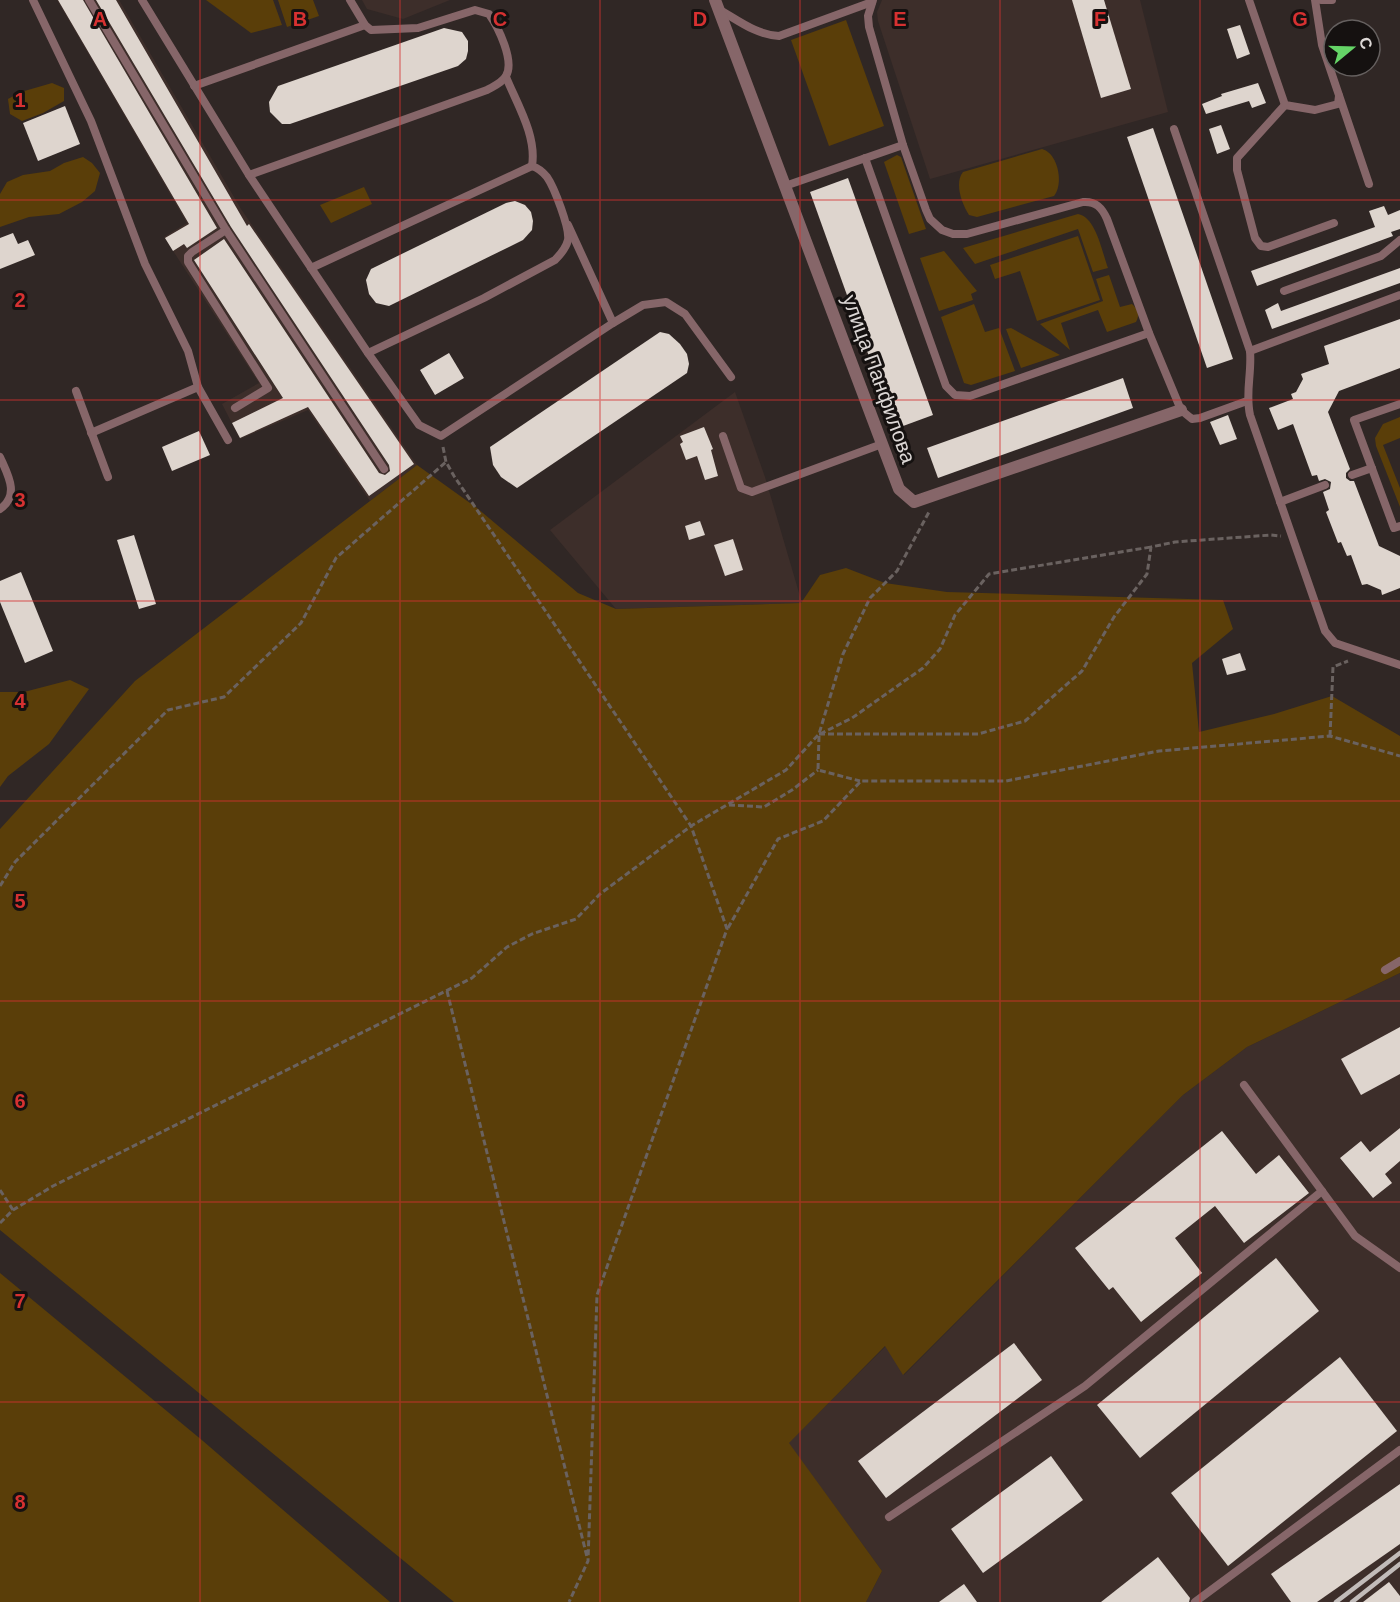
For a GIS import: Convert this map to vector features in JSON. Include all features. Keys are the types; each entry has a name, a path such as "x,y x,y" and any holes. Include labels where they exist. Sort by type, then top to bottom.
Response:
{"street":[{"name":"улица Панфилова","path":"718,5 899,489 914,502 1181,410"}],"lane":[{"path":"33,0 91,121 145,264 188,351 198,387 228,440"},
{"path":"89,0 226,230 384,469"},
{"path":"142,0 249,175 419,425 441,436 643,305 666,302 684,314 731,376"},
{"path":"249,175 487,90 506,77 509,67 508,56 496,24 489,14 475,10 408,29 371,30 366,26 350,0"},
{"path":"1249,0 1286,105"},
{"path":"1315,0 1322,45 1369,184"},
{"path":"1321,0 1332,0"},
{"path":"718,5 757,31 779,36 872,1"},
{"path":"872,1 868,16 869,27 903,145 930,219 948,232 967,234 1083,202 1089,201 1100,207 1107,219 1149,333 1181,410 1192,419 1200,418 1247,401"},
{"path":"194,86 366,26"},
{"path":"506,77 532,141 534,154 532,166"},
{"path":"1286,105 1320,110 1338,104 1339,95"},
{"path":"1286,105 1236,158 1255,238 1261,246 1268,247 1334,224"},
{"path":"1174,129 1250,351 1251,366 1247,401 1250,415 1325,631 1330,639 1339,645 1400,665"},
{"path":"785,186 903,145"},
{"path":"866,158 946,386 955,395 970,396 1149,333"},
{"path":"311,268 532,166 538,168 547,178 613,323"},
{"path":"368,353 484,298 555,260 568,239 568,225"},
{"path":"226,230 192,252 188,256 188,262 268,388 235,408"},
{"path":"1284,291 1381,256 1400,240"},
{"path":"1250,351 1400,295"},
{"path":"91,433 198,387"},
{"path":"76,391 108,477"},
{"path":"1400,404 1354,420 1394,528 1400,526"},
{"path":"723,436 741,488 752,492 882,444"},
{"path":"0,457 12,490 9,500 0,509"},
{"path":"1352,475 1372,468"},
{"path":"1280,502 1325,485"},
{"path":"1385,970 1400,961"},
{"path":"1244,1084 1355,1236 1400,1268"},
{"path":"889,1517 1085,1386 1322,1191"},
{"path":"1195,1602 1400,1450"}],"path":[{"path":"441,436 446,462 454,476 691,826 728,929"},
{"path":"0,886 15,862 168,710 224,697 301,623 336,558 446,462"},
{"path":"818,770 819,734 843,654 870,598 897,571 939,493"},
{"path":"0,1222 13,1210 53,1186 447,992 472,978 507,947 532,934 576,919 600,894 691,826 786,770 819,734 852,718 923,668 940,649 955,615 989,574 1175,542 1271,535 1292,538"},
{"path":"819,734 978,734 1025,721 1082,672 1113,617 1147,574 1151,547"},
{"path":"1330,736 1333,667 1367,654"},
{"path":"818,770 861,781 1006,781 1159,751 1330,736 1400,756"},
{"path":"728,804 764,807 792,790 818,770"},
{"path":"569,1602 588,1562 597,1295 728,929 778,839 823,821 861,781"},
{"path":"447,992 588,1562"},
{"path":"0,1190 13,1210"}],"shaded area":[{"path":"57,0 119,0 241,209 417,465 370,501 308,410 240,439 222,404 259,383 164,237 187,223"},
{"path":"206,0 273,0 282,25 251,33"},
{"path":"278,0 313,0 319,16 287,27"},
{"path":"362,0 450,0 403,19 367,9"},
{"path":"882,0 1140,0 1168,112 930,179 878,21 877,12"},
{"path":"846,20 884,126 829,146 791,40"},
{"path":"52,83 64,88 64,101 43,113 22,121 10,114 8,99 21,92"},
{"path":"1042,149 1052,156 1058,169 1059,184 1054,196 977,217 969,215 959,188 963,172"},
{"path":"897,155 901,157 926,229 909,234 884,162"},
{"path":"83,157 100,173 95,191 82,202 59,214 29,217 0,227 0,194 7,182 23,175 50,171 64,163"},
{"path":"364,187 372,204 331,223 320,205"},
{"path":"1078,214 1089,221 1094,228 1108,268 1093,272 1078,229 975,264 963,248"},
{"path":"1078,236 1100,300 1037,321 1020,271 995,279 990,265"},
{"path":"944,251 977,291 971,294 973,300 939,311 920,258"},
{"path":"1109,275 1120,307 1132,304 1137,310 1136,322 1107,332 1098,310 1061,323 1070,350 1040,324 1103,301 1096,279"},
{"path":"974,304 985,332 999,328 1015,371 971,385 964,383 941,317"},
{"path":"1011,328 1060,355 1021,368 1006,329"},
{"path":"735,392 765,477 802,603 616,609 550,530"},
{"path":"1400,417 1400,438 1383,445 1400,488 1400,507 1375,438 1383,424"},
{"path":"417,465 477,508 578,593 616,609 801,603 820,575 846,568 885,583 947,592 1223,600 1233,629 1192,663 1199,732 1274,714 1332,696 1400,736 1400,973 1247,1047 1183,1095 903,1375 885,1346 789,1443 882,1571 866,1602 454,1602 0,1230 0,829 135,681"},
{"path":"70,680 89,689 49,744 8,776 0,787 0,692 24,692"},
{"path":"1400,973 1400,1602 866,1602 882,1571 788,1443 886,1346 904,1375 1183,1095 1247,1047"},
{"path":"0,1273 203,1441 390,1602 0,1602"}],"building":[{"path":"58,0 83,0 217,228 187,248 184,244 173,251 165,238 189,224"},
{"path":"96,0 116,0 247,226 249,224 414,464 369,496 308,407 240,438 232,423 283,398 194,260 224,239 379,473 385,475 390,471 389,465 231,227"},
{"path":"1072,0 1104,0 1131,89 1101,98"},
{"path":"1240,25 1250,54 1237,59 1227,29"},
{"path":"444,28 462,32 468,41 466,59 458,66 290,124 282,124 270,112 269,102 278,86"},
{"path":"1258,83 1266,103 1252,108 1249,101 1206,114 1202,104 1222,96 1221,94"},
{"path":"65,106 80,144 38,161 23,123"},
{"path":"1221,125 1230,149 1217,154 1209,129"},
{"path":"1153,128 1233,359 1207,368 1127,137"},
{"path":"848,178 933,415 895,429 810,192"},
{"path":"515,201 525,205 531,212 533,221 532,230 523,240 389,306 376,303 369,294 366,280 371,269 506,203"},
{"path":"1384,206 1388,215 1400,210 1400,229 1391,232 1393,236 1257,286 1251,271 1375,227 1369,211"},
{"path":"13,233 18,244 28,240 35,255 0,269 0,238"},
{"path":"1400,268 1400,283 1272,329 1265,310 1278,303 1281,311"},
{"path":"1400,319 1400,368 1339,391 1328,412 1350,469 1346,473 1346,478 1354,481 1379,546 1400,556 1400,588 1382,595 1381,590 1367,584 1362,585 1351,555 1347,556 1341,542 1338,543 1326,512 1329,510 1323,492 1330,489 1331,482 1325,479 1319,481 1317,475 1312,476 1293,424 1278,430 1269,408 1293,399 1291,394 1296,392 1303,379 1301,374 1329,364 1324,346"},
{"path":"660,332 669,334 687,354 689,364 687,373 517,488 501,477 493,465 490,447"},
{"path":"449,353 464,378 435,395 420,370"},
{"path":"1123,378 1133,408 938,478 927,448"},
{"path":"1228,415 1237,439 1220,445 1210,422"},
{"path":"704,427 713,449 711,450 718,476 705,480 697,456 686,460 680,444 683,442 680,436"},
{"path":"199,431 210,455 172,471 162,447"},
{"path":"700,521 705,535 689,540 685,526"},
{"path":"134,535 156,604 139,609 117,540"},
{"path":"733,539 743,570 725,576 714,545"},
{"path":"21,572 53,651 25,663 0,602 0,581"},
{"path":"1240,653 1246,670 1227,675 1222,659"},
{"path":"1400,1027 1400,1074 1361,1095 1341,1059"},
{"path":"1400,1128 1400,1161 1385,1174 1392,1183 1373,1198 1340,1158 1361,1141 1370,1152"},
{"path":"1222,1131 1256,1174 1279,1155 1309,1193 1244,1243 1215,1206 1175,1238 1202,1273 1141,1322 1113,1287 1109,1290 1075,1248"},
{"path":"1276,1258 1319,1311 1140,1458 1097,1405"},
{"path":"1014,1343 1042,1380 886,1498 858,1461"},
{"path":"1340,1357 1397,1431 1228,1566 1171,1493"},
{"path":"1051,1456 1083,1500 983,1573 951,1529"},
{"path":"1400,1484 1400,1544 1317,1602 1291,1602 1271,1574"},
{"path":"1158,1557 1190,1598 1189,1602 1101,1602"},
{"path":"1389,1582 1400,1596 1400,1602 1363,1602"},
{"path":"964,1584 977,1602 939,1602"}],"railway":[{"path":"1336,1602 1400,1553"},
{"path":"1352,1602 1400,1564"}]}
